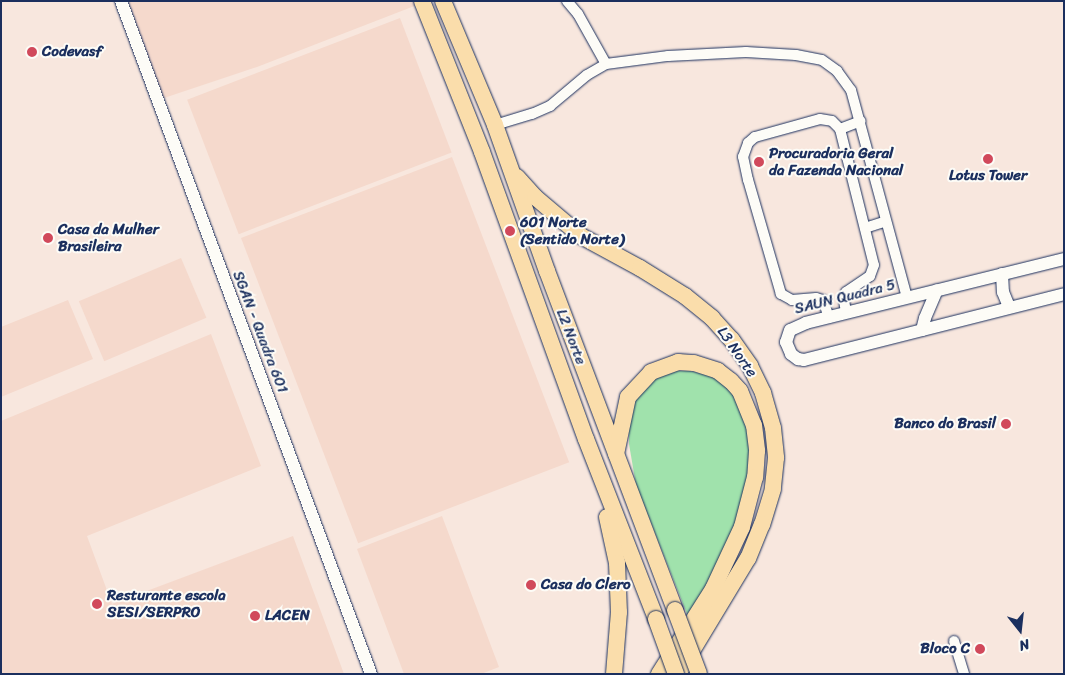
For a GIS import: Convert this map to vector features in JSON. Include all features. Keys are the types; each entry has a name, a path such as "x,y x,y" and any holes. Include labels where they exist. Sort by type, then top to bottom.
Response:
{"main road":[{"name":"L2 Norte","path":"422,1 482,152 586,439 677,674"},
{"name":"L2 Norte","path":"443,1 495,125 616,456 699,674"},
{"name":"L3 Norte","path":"510,169 535,197 581,236 685,296 712,318 750,366 763,393 773,428 776,458 773,489 762,524 748,558 677,674"},
{"name":"L3 Norte","path":"616,456 628,397 639,382 651,372 678,362 694,362 718,371 732,381 740,391 754,426 757,451 755,477 742,527 713,589 659,674"},
{"path":"586,439 610,528 617,563 619,612 614,674"}],"street":[{"name":"SGAN - Quadra 601","path":"120,1 371,674"},
{"path":"567,1 578,14 606,64"},
{"path":"495,125 532,114 550,106 587,75 606,64 668,56 746,52 805,56 822,60 837,71 851,90 861,121 907,298"},
{"path":"829,318 823,300 816,298 792,300 781,294 743,157 748,143 755,137 820,119 832,121 840,128 874,265 873,270 862,283 846,292 844,300 846,313"},
{"path":"840,128 861,121"},
{"path":"865,228 886,220"},
{"name":"SAUN Quadra 5","path":"1064,259 829,318 806,322 790,330 786,342 795,357 804,360 1064,294"},
{"path":"1002,274 1003,292 1010,307"},
{"path":"922,330 925,318 938,290"},
{"path":"954,641 964,674"}],"shaded area":[{"path":"128,1 415,1 417,5 257,67 161,99"},
{"path":"400,18 452,152 239,234 187,100"},
{"path":"452,157 569,462 358,543 241,238"},
{"path":"181,258 206,318 104,361 79,301"},
{"path":"68,300 93,359 1,397 1,327"},
{"path":"211,334 261,466 87,536 112,604 293,536 344,674 1,674 1,421"},
{"path":"442,516 499,667 481,674 404,674 357,549"}],"green space":[{"path":"673,371 690,371 709,375 729,387 752,435 748,503 689,619 636,485 629,444 629,425 635,401 643,388 659,376"}],"place":[{"name":"Codevasf","path":"32,52"},
{"name":"Lotus Tower","path":"988,159"},
{"name":"Procuradoria Geral da Fazenda Nacional","path":"759,162"},
{"name":"601 Norte (Sentido Norte)","path":"510,231"},
{"name":"Casa da Mulher Brasileira","path":"48,238"},
{"name":"Banco do Brasil","path":"1006,424"},
{"name":"Casa do Clero","path":"531,585"},
{"name":"Resturante escola SESI/SERPRO","path":"97,604"},
{"name":"LACEN","path":"255,616"},
{"name":"Bloco C","path":"980,649"}]}
